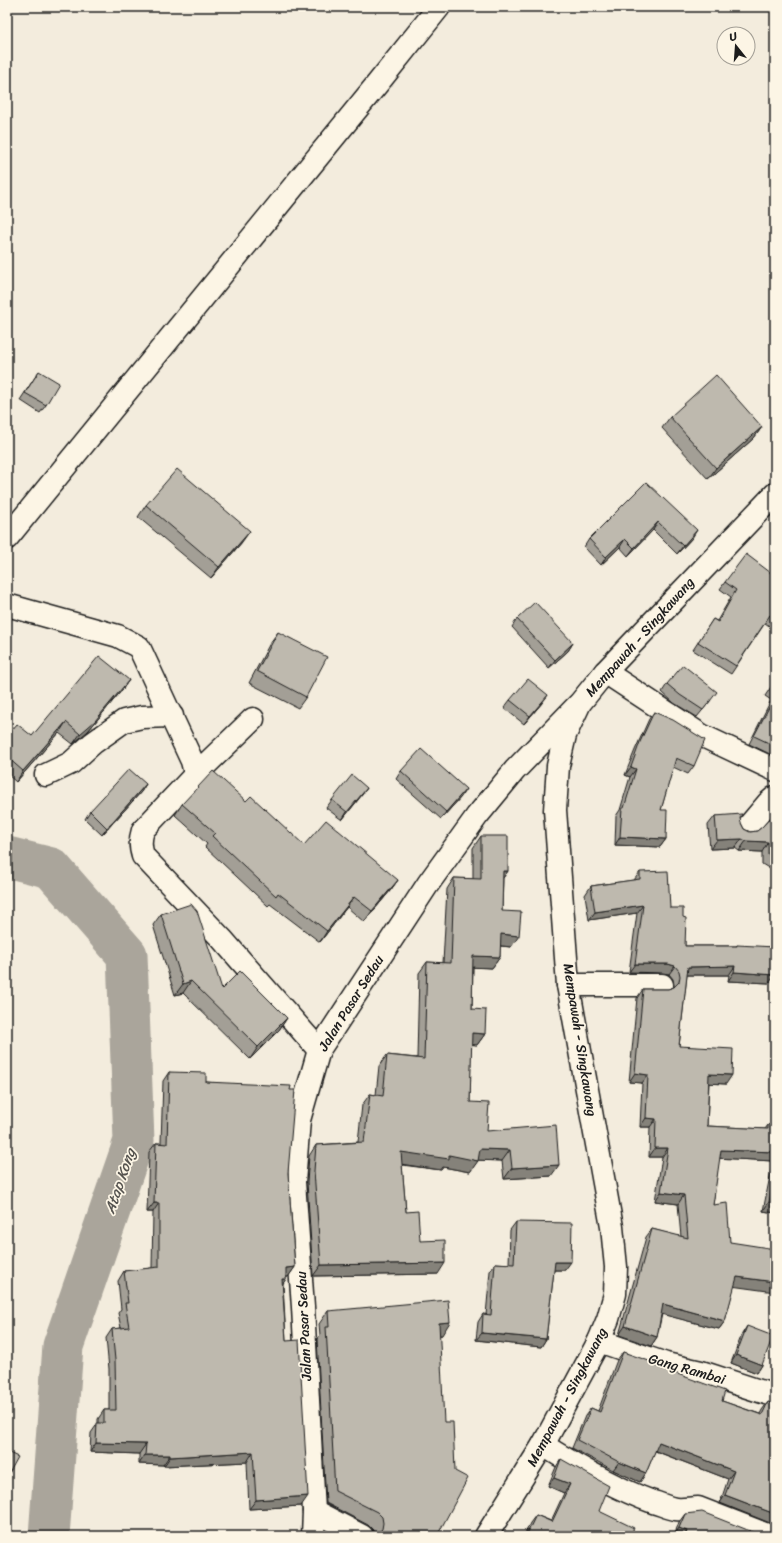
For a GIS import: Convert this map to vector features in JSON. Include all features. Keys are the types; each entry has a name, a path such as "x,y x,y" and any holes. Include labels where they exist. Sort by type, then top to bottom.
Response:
{"main road":[{"path":"7,538 439,7"},
{"name":"Mempawah - Singkawang","path":"486,1536 543,1445 599,1341 608,1319 615,1294 616,1267 612,1227 568,985 555,810 558,766 565,735 580,703 605,672 775,494"},
{"path":"7,605 118,636 139,647 192,761 194,776"},
{"path":"605,672 701,735 775,770"},
{"name":"Jalan Pasar Sedau","path":"313,1536 314,1511 303,1307 294,1182 299,1120 319,1050 428,884 476,816 515,770 580,703"},
{"path":"46,775 71,763 93,742 124,721 142,717 172,716"},
{"path":"253,719 222,751 194,776 143,830 140,837 140,847 143,856 222,939 319,1050"},
{"path":"746,829 775,797"},
{"path":"568,985 662,985"},
{"name":"Gang Rambai","path":"599,1341 666,1364 701,1372 775,1396"},
{"path":"543,1445 585,1471 635,1495 670,1508 680,1510 698,1508 770,1536"},
{"path":"314,1511 362,1536"}],"building":[{"path":"39,371 59,383 46,405 25,393"},
{"path":"716,375 762,427 716,468 670,417"},
{"path":"177,469 250,531 219,567 146,505"},
{"path":"646,482 697,530 683,546 658,522 634,548 625,539 606,557 589,539"},
{"path":"746,554 775,576 775,619 770,615 736,666 698,642 713,619 718,622 736,590 725,582"},
{"path":"535,602 573,643 555,660 517,619"},
{"path":"278,632 327,657 306,697 257,671"},
{"path":"99,656 129,680 95,721 80,734 66,722 23,771 7,757 7,736 17,724 32,736"},
{"path":"683,665 717,692 703,710 680,695 667,684"},
{"path":"528,679 548,695 530,716 510,700"},
{"path":"775,681 775,691 771,688"},
{"path":"775,696 775,746 754,736"},
{"path":"654,712 673,720 705,740 694,766 676,758 661,810 667,810 666,839 620,837 622,808 624,808 636,769 631,767 640,742"},
{"path":"421,749 466,789 446,812 401,771"},
{"path":"129,769 146,784 107,828 90,811"},
{"path":"213,771 246,801 251,796 304,845 326,820 398,880 372,911 354,897 327,931 278,893 276,896 212,836 215,833 182,804"},
{"path":"352,775 367,788 347,812 332,800"},
{"path":"775,813 775,858 768,854 768,842 746,841 742,839 717,840 715,816 742,814 740,818 741,823 744,829 750,832 757,831"},
{"path":"481,836 508,836 508,871 503,871 502,911 521,912 519,936 501,934 500,957 473,956 472,1009 486,1010 485,1034 472,1033 470,1102 489,1103 487,1131 556,1125 559,1165 512,1168 510,1150 480,1149 478,1161 449,1155 449,1159 401,1152 406,1212 418,1211 420,1241 445,1240 445,1263 321,1265 314,1171 316,1145 364,1142 370,1094 383,1096 387,1055 424,1059 427,962 451,963 454,878 481,879"},
{"path":"668,871 670,908 683,908 683,917 686,918 685,946 737,945 775,947 775,975 734,972 735,966 688,967 679,1046 733,1049 732,1075 709,1074 707,1126 768,1129 768,1125 775,1124 775,1152 721,1150 713,1205 727,1203 730,1242 775,1249 775,1282 737,1277 725,1321 663,1304 657,1337 625,1326 652,1229 688,1238 684,1195 661,1192 668,1148 655,1148 656,1119 646,1118 648,1075 635,1073 643,989 668,989 674,987 679,982 680,976 679,971 675,966 668,964 635,964 643,905 595,912 591,886 640,879 640,872"},
{"path":"191,904 197,911 222,989 240,971 287,1018 258,1047 191,981 183,984 161,914"},
{"path":"169,1072 206,1073 206,1082 291,1086 290,1090 295,1090 288,1173 295,1267 286,1268 286,1279 282,1279 286,1341 299,1340 308,1496 256,1500 253,1452 170,1457 170,1455 145,1455 146,1444 96,1443 97,1423 104,1423 104,1410 116,1410 115,1360 112,1329 129,1327 125,1303 128,1303 124,1271 159,1267 159,1203 154,1203 156,1143 167,1144"},
{"path":"775,1172 775,1203 769,1202"},
{"path":"516,1222 572,1223 571,1262 555,1262 546,1339 482,1333 483,1314 491,1315 495,1263 514,1264"},
{"path":"448,1300 450,1322 439,1323 444,1422 453,1422 455,1471 468,1478 437,1536 371,1536 377,1534 382,1529 382,1517 377,1512 335,1491 326,1327 329,1327 328,1311"},
{"path":"747,1326 773,1336 762,1365 736,1355"},
{"path":"623,1352 652,1362 656,1364 655,1366 725,1391 722,1401 762,1415 768,1402 775,1405 775,1514 725,1495 734,1471 659,1442 646,1473 619,1462 577,1440 591,1408 600,1412"},
{"path":"7,1452 18,1457 7,1477"},
{"path":"561,1459 609,1486 599,1511 634,1528 630,1536 526,1536 536,1515 552,1522 570,1484 554,1478"},
{"path":"702,1512 763,1536 685,1536 687,1531 679,1528 685,1514"},
{"path":"128,1533 137,1536 127,1536"},
{"path":"362,1533 371,1536 360,1536"}],"waterway":[{"name":"Atap Kong","path":"7,857 51,868 127,955 134,1141 63,1346 49,1536"}]}
